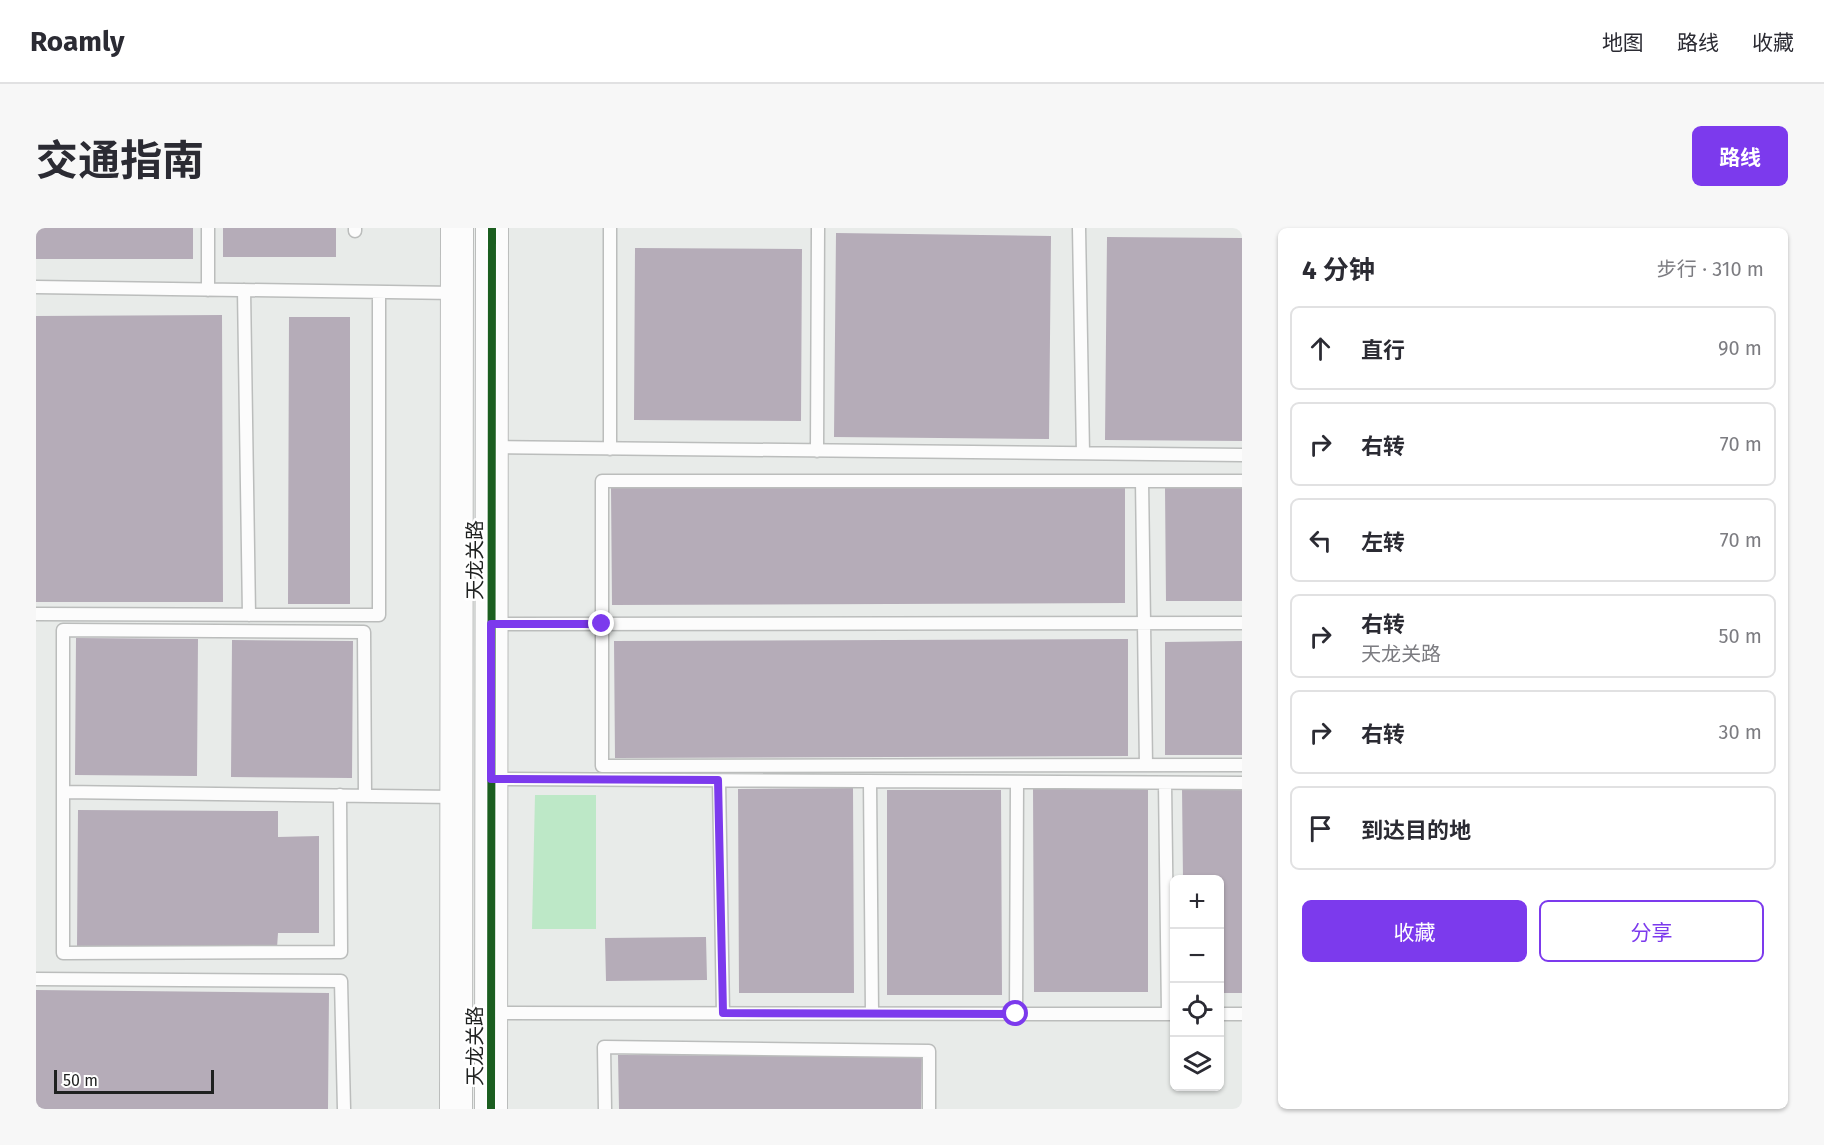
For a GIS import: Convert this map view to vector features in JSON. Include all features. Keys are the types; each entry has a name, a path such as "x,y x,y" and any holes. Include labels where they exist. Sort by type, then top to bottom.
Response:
{"street":[{"name":"天龙关路","path":"456,1109 457,228"},
{"name":"天龙关路","path":"491,1109 492,228"}],"lane":[{"path":"208,228 208,290"},
{"path":"610,228 610,448"},
{"path":"817,451 818,228"},
{"path":"1079,228 1083,453"},
{"path":"36,287 457,293"},
{"path":"244,290 249,615"},
{"path":"36,614 378,615 378,292"},
{"path":"492,447 1242,455"},
{"path":"1242,481 602,480 602,766 1242,765"},
{"path":"1142,481 1146,765"},
{"path":"491,624 1242,623"},
{"path":"340,795 341,952 63,953 63,630 364,632 365,796"},
{"path":"491,779 1242,783"},
{"path":"718,780 723,1013"},
{"path":"870,782 872,1013"},
{"path":"1016,1014 1017,782"},
{"path":"1166,783 1170,983"},
{"path":"63,792 456,797"},
{"path":"36,979 341,981 344,1109"},
{"path":"491,1013 1170,1014"},
{"path":"1224,1014 1242,1014"},
{"path":"605,1109 604,1047 929,1051 929,1109"}],"green space":[{"path":"535,795 596,795 596,929 532,929"}],"building":[{"path":"36,228 193,228 193,259 36,259"},
{"path":"223,228 336,228 336,257 223,257"},
{"path":"836,233 1051,236 1049,439 834,437"},
{"path":"1107,237 1242,238 1242,441 1105,440"},
{"path":"635,248 802,249 801,421 634,420"},
{"path":"222,315 223,602 36,602 36,316"},
{"path":"289,317 350,317 350,604 288,604"},
{"path":"1125,485 1125,603 612,605 611,488"},
{"path":"1242,487 1242,601 1166,601 1165,488"},
{"path":"76,638 198,639 197,776 75,775"},
{"path":"1128,639 1128,756 615,758 614,641"},
{"path":"232,640 353,641 352,778 231,777"},
{"path":"1242,641 1242,755 1165,755 1165,642"},
{"path":"1148,787 1148,992 1034,992 1033,788"},
{"path":"853,788 854,993 739,993 738,789"},
{"path":"1182,788 1242,788 1242,993 1224,993 1224,875 1183,875"},
{"path":"887,790 1001,790 1002,995 887,995"},
{"path":"78,810 278,811 278,837 319,836 319,933 278,933 277,948 77,947"},
{"path":"706,937 707,980 606,981 605,938"},
{"path":"36,990 329,993 328,1109 36,1109"},
{"path":"618,1055 922,1056 921,1109 619,1109"}],"cycle path":[{"path":"491,1109 492,228"}],"route":[{"path":"602,624 491,624 491,779 718,780 723,1013 1016,1014"}]}
